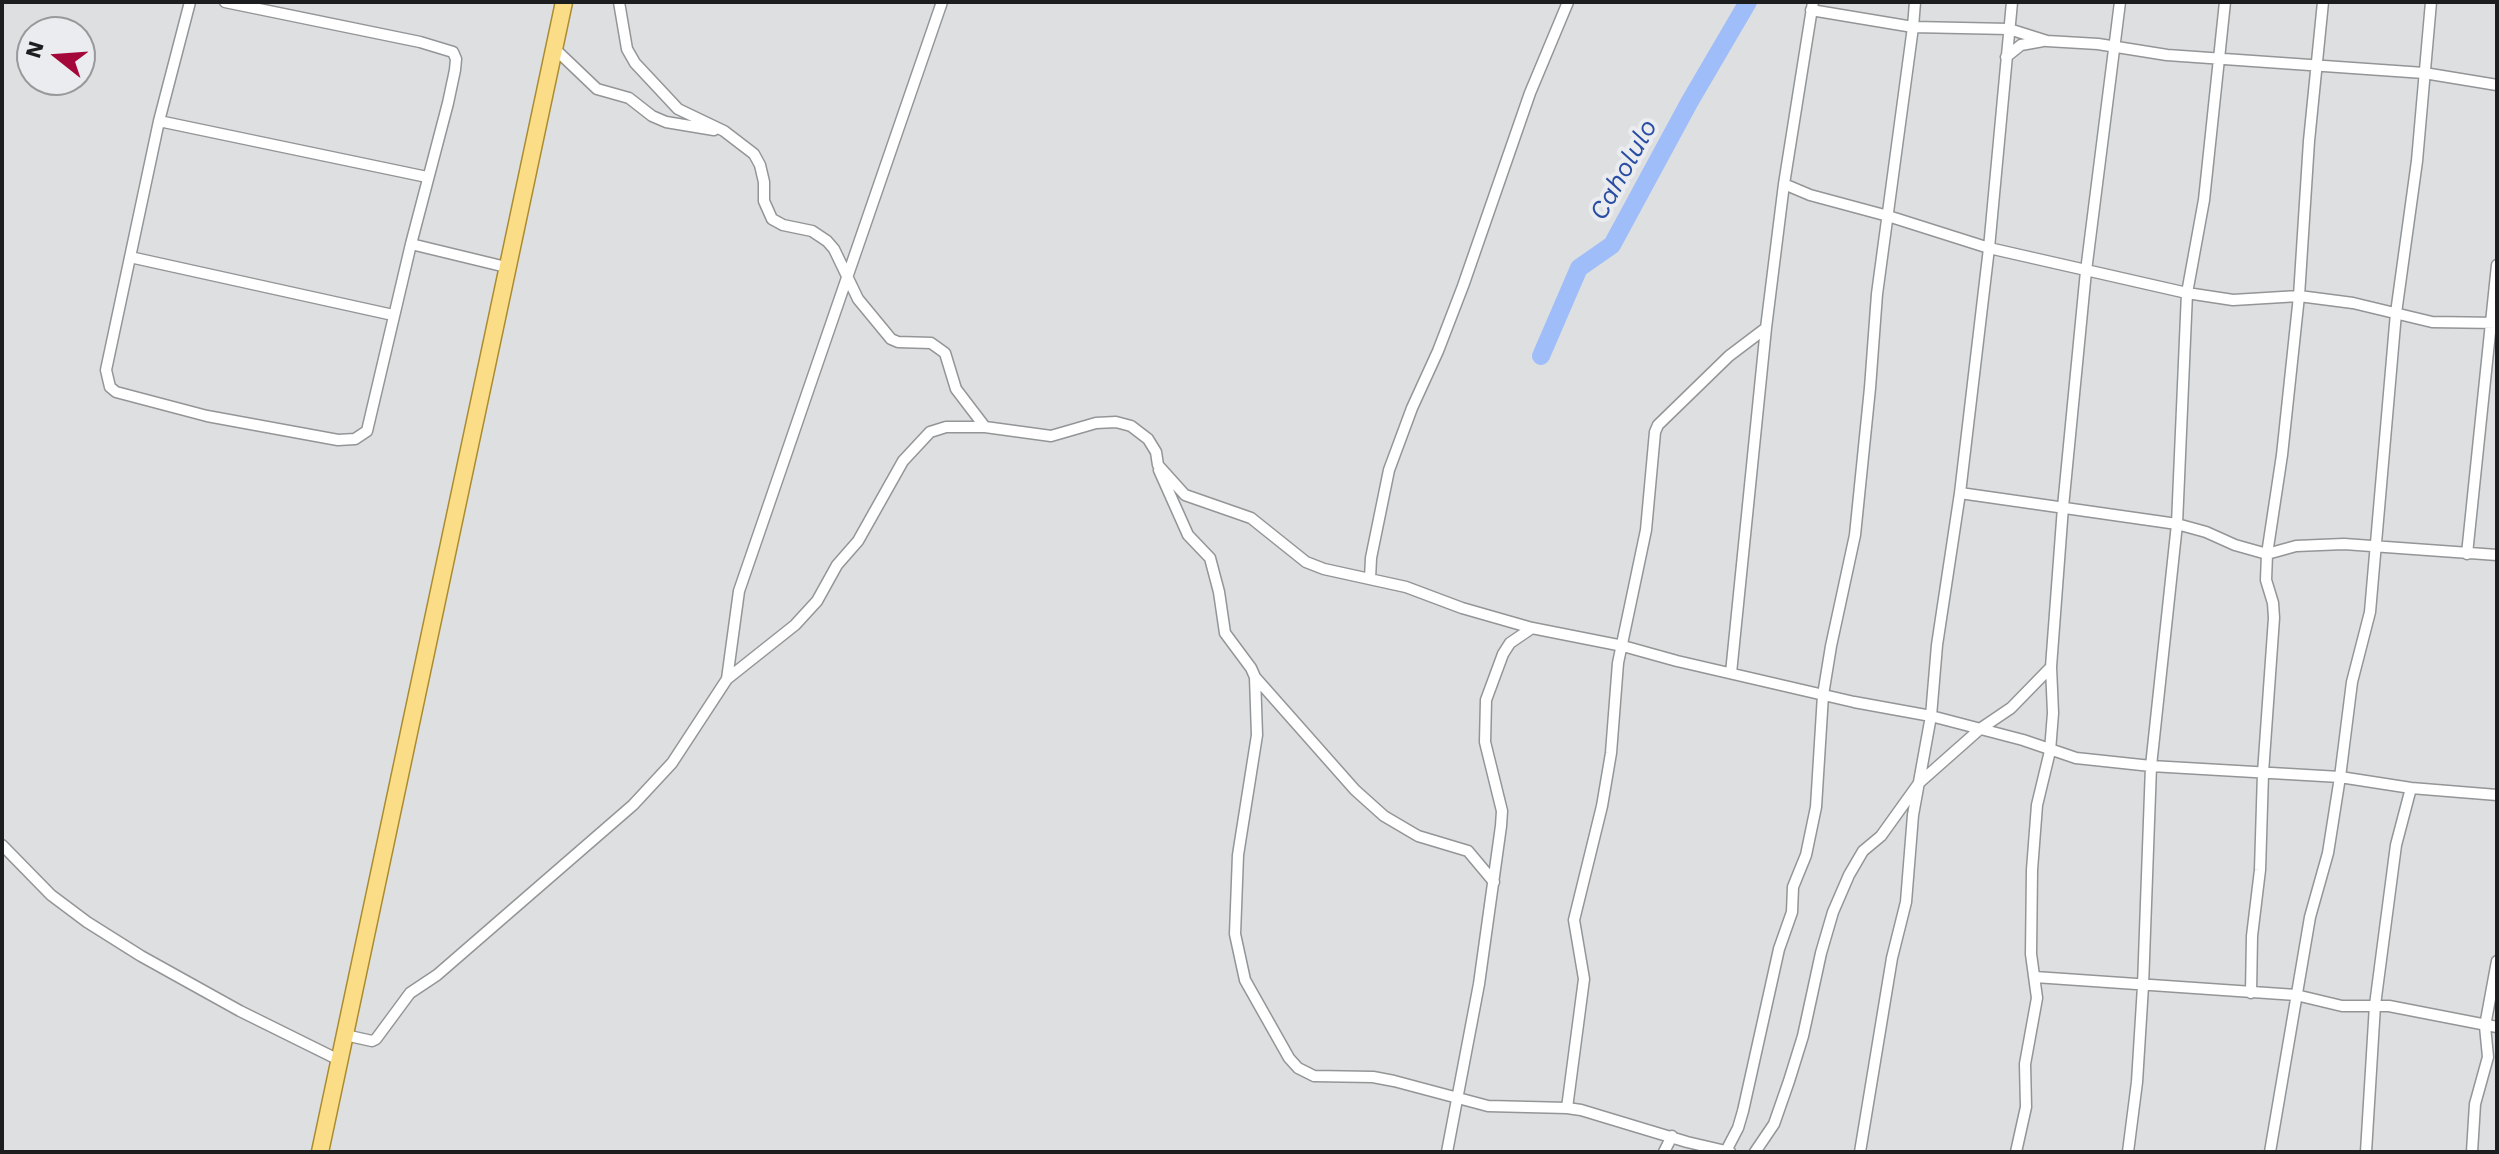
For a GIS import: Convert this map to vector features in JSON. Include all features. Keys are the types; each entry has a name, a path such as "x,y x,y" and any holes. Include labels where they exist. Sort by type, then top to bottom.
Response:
{"main road":[{"path":"320,1152 564,2"}],"street":[{"path":"190,2 159,121 106,370 110,387 127,397 207,416 338,440 355,439 364,435 374,406 393,315 456,59 453,52 420,42 225,2"},
{"path":"619,2 627,49 635,63 678,109 724,131 754,154 764,182 764,201 772,219 820,235 834,249 866,311 891,339 931,343 945,353 956,389 985,427"},
{"path":"727,679 739,591 942,2"},
{"path":"1370,579 1376,527 1389,470 1448,325 1520,120 1568,2"},
{"path":"1255,677 1257,735 1235,890 1235,934 1245,980 1289,1058 1306,1073 1324,1077 1373,1077 1508,1108 1581,1110 1728,1151 1743,1111 1779,949 1792,912 1793,887 1803,866 1816,807 1823,695 1855,535 1877,294 1915,2"},
{"path":"1860,1152 1892,958 1906,902 1919,783 1931,716 1937,645 1960,493 1989,248 2012,2"},
{"path":"2016,1152 2026,1107 2025,1064 2037,998 2031,954 2032,870 2037,805 2050,751 2053,713 2051,667 2063,507 2086,271 2120,2"},
{"path":"2128,1152 2137,1082 2143,986 2151,766 2177,524 2187,293 2204,200 2225,2"},
{"path":"2251,993 2252,936 2260,870 2274,618 2266,580 2267,554 2282,455 2299,296 2323,2"},
{"path":"2270,1152 2310,917 2328,853 2352,682 2370,612 2396,313 2417,161 2431,2"},
{"path":"1731,673 1766,328 1784,184 1812,6 1913,27 2009,29 2047,41"},
{"path":"2006,57 2021,45 2047,41 2115,46 2167,55 2424,73 2497,85"},
{"path":"554,48 597,89 629,98 652,116 684,127 724,131"},
{"path":"159,121 427,177"},
{"path":"1784,184 1810,195 1989,248 2187,293 2233,300 2299,296 2353,303 2432,322 2494,323"},
{"path":"411,244 506,267"},
{"path":"130,257 393,315"},
{"path":"2467,554 2494,323 2497,265"},
{"path":"1567,1108 1584,979 1574,920 1602,806 1611,753 1618,663 1646,530 1655,432 1658,425 1729,356 1766,328"},
{"path":"345,1035 372,1041 376,1039 410,993 437,975 633,805 672,763 727,679 795,625 817,601 837,565 858,541 903,461 930,432 946,427 985,427 1051,436 1096,423 1116,422 1141,432 1156,452 1159,474 1181,523 1210,558 1215,570 1225,633 1255,677 1355,790 1384,816 1418,836 1468,851 1494,882"},
{"path":"1158,465 1185,495 1251,518 1306,562 1406,587 1462,608 1532,628 1623,646 1823,695 1931,716 2023,740 2076,758 2151,766 2340,777 2411,788 2497,795"},
{"path":"1960,493 2177,524 2267,554 2296,546 2374,545 2497,555"},
{"path":"1447,1152 1479,984 1502,811 1485,742 1486,700 1510,643 1532,628"},
{"path":"1755,1152 1774,1124 1803,1036 1821,953 1849,875 1863,851 1881,836 1919,783 1980,729 2011,708 2051,667"},
{"path":"2366,1152 2375,1005 2396,845 2411,788"},
{"path":"2,845 51,895 87,922 240,1011 339,1060"},
{"path":"2472,1152 2475,1104 2488,1052 2497,961"},
{"path":"2035,977 2296,995 2342,1006 2375,1005 2491,1026"},
{"path":"2488,1052 2497,1042"},
{"path":"1664,1152 1672,1136"}],"waterway":[{"name":"Caholulo","path":"1541,356 1579,268 1612,245 1748,2"}]}
